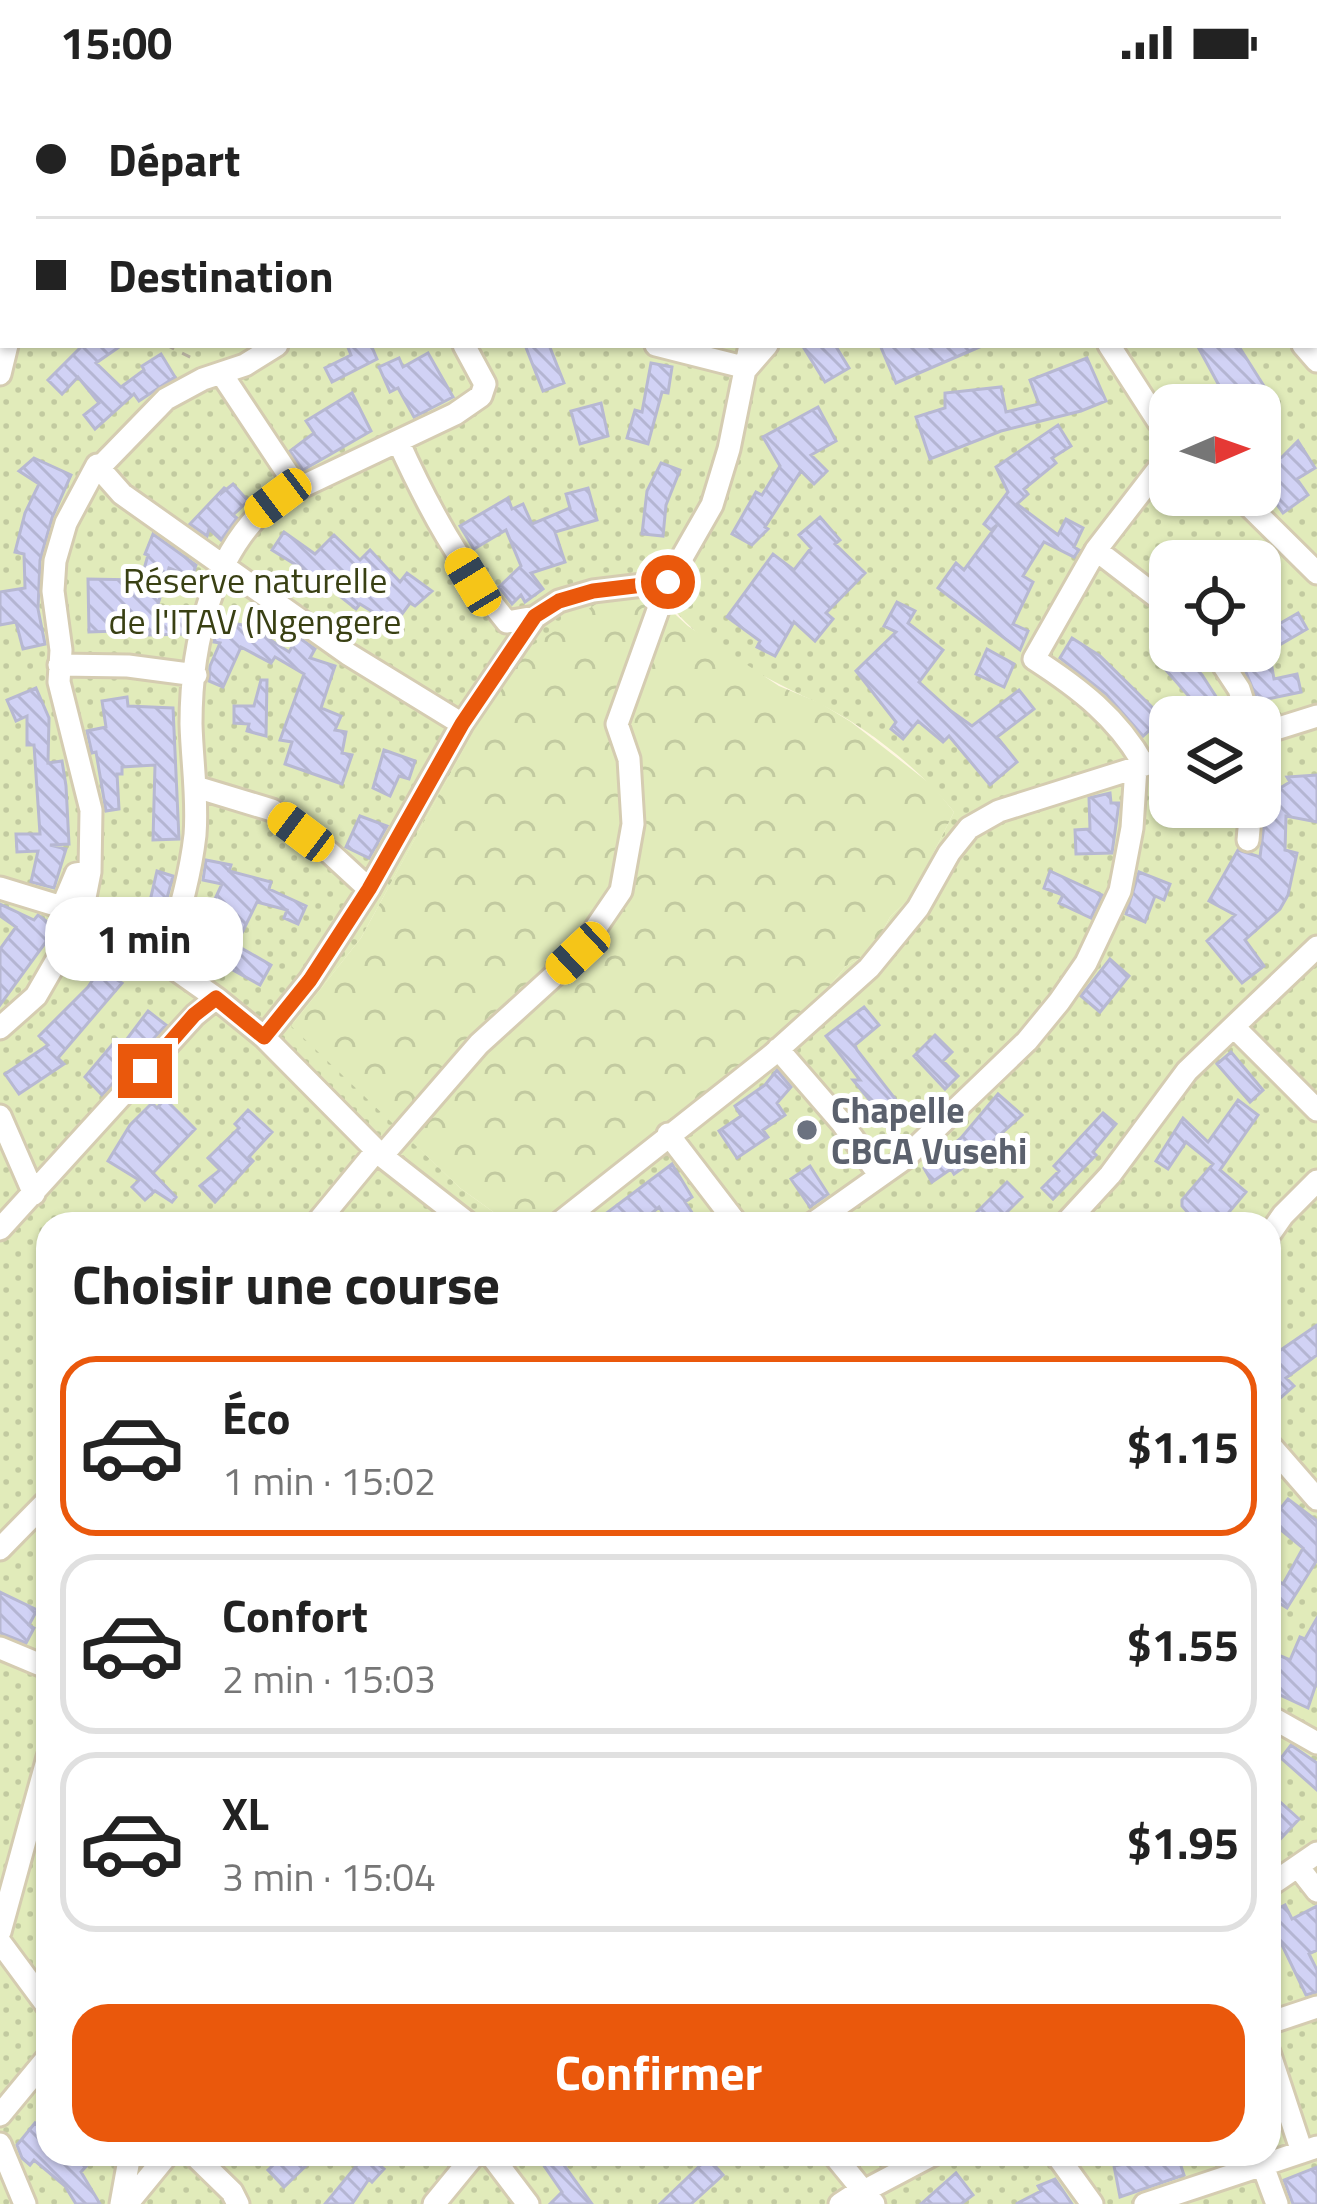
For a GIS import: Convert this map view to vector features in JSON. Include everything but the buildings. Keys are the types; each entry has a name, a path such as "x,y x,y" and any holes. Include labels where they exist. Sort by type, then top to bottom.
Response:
{"street":[{"path":"99,468 166,399 272,348"},
{"path":"165,962 183,904 195,833 191,718 210,592 237,538 258,512 455,414 486,390 465,348"},
{"path":"327,1212 479,1044 578,953 621,891 633,824 629,758 617,724 668,582 712,505 749,357 679,348"},
{"path":"1110,348 1149,407"},
{"path":"221,373 298,489"},
{"path":"398,441 431,512 473,582 507,622 535,616 559,601 593,591 668,582"},
{"path":"0,1028 36,996 81,918 90,872 91,810 69,731 53,590 55,561 74,501 97,465 122,494 348,654 462,724"},
{"path":"829,1212 904,1159 1027,1041 1086,963 1120,891 1140,766 1126,733 1097,705 1034,659 1096,550 1149,481"},
{"path":"1259,516 1317,573"},
{"path":"1096,550 1149,591"},
{"path":"264,1037 310,980 369,889 462,724 535,616"},
{"path":"59,665 196,675"},
{"path":"1281,727 1317,716"},
{"path":"573,1212 778,1049 869,968 918,908 969,828 999,811 1149,763"},
{"path":"196,787 272,810 369,889"},
{"path":"1248,840 1249,828"},
{"path":"0,888 62,908 76,874 90,872"},
{"path":"81,918 165,962 216,998 264,1037 380,1153 454,1212"},
{"path":"1076,1212 1110,1175 1187,1071 1317,947"},
{"path":"0,1228 194,1015 216,998"},
{"path":"1234,1027 1317,1110"},
{"path":"778,1049 880,1176"},
{"path":"0,1116 34,1194"},
{"path":"668,1134 728,1212"},
{"path":"1281,1217 1317,1181"},
{"path":"1281,1458 1317,1499"},
{"path":"0,1549 36,1512"},
{"path":"0,1648 36,1663"},
{"path":"1281,1723 1317,1743"},
{"path":"0,1932 36,1801"},
{"path":"1281,1879 1317,1853"},
{"path":"1299,1868 1317,1891"},
{"path":"0,1942 36,1991"},
{"path":"1281,2019 1317,2007"},
{"path":"0,2115 36,2072"},
{"path":"1281,2081 1309,2150"},
{"path":"0,2144 25,2204"},
{"path":"124,2204 129,2166"},
{"path":"124,2204 157,2166"},
{"path":"205,2166 238,2204"},
{"path":"434,2204 466,2166"},
{"path":"499,2166 528,2204"},
{"path":"843,2166 867,2195"},
{"path":"840,2204 867,2195 914,2166"},
{"path":"1065,2166 1092,2204"},
{"path":"1145,2204 1263,2166 1277,2204"}],"green space":[{"name":"Réserve naturelle de l'ITAV (Ngengere","path":"0,348 1317,348 1317,2204 0,2204"},
{"path":"654,595 688,626 779,686 851,722 933,786 954,812 912,896 890,917 872,951 846,966 818,1000 755,1059 560,1212 493,1212 460,1188 291,1026 361,938 513,658 607,597"}],"place":[{"name":"Chapelle CBCA Vusehi","path":"807,1130"}],"route":[{"path":"145,1071 194,1015 216,998 264,1037 310,980 369,889 462,724 535,616 559,601 593,591 668,582"}]}
